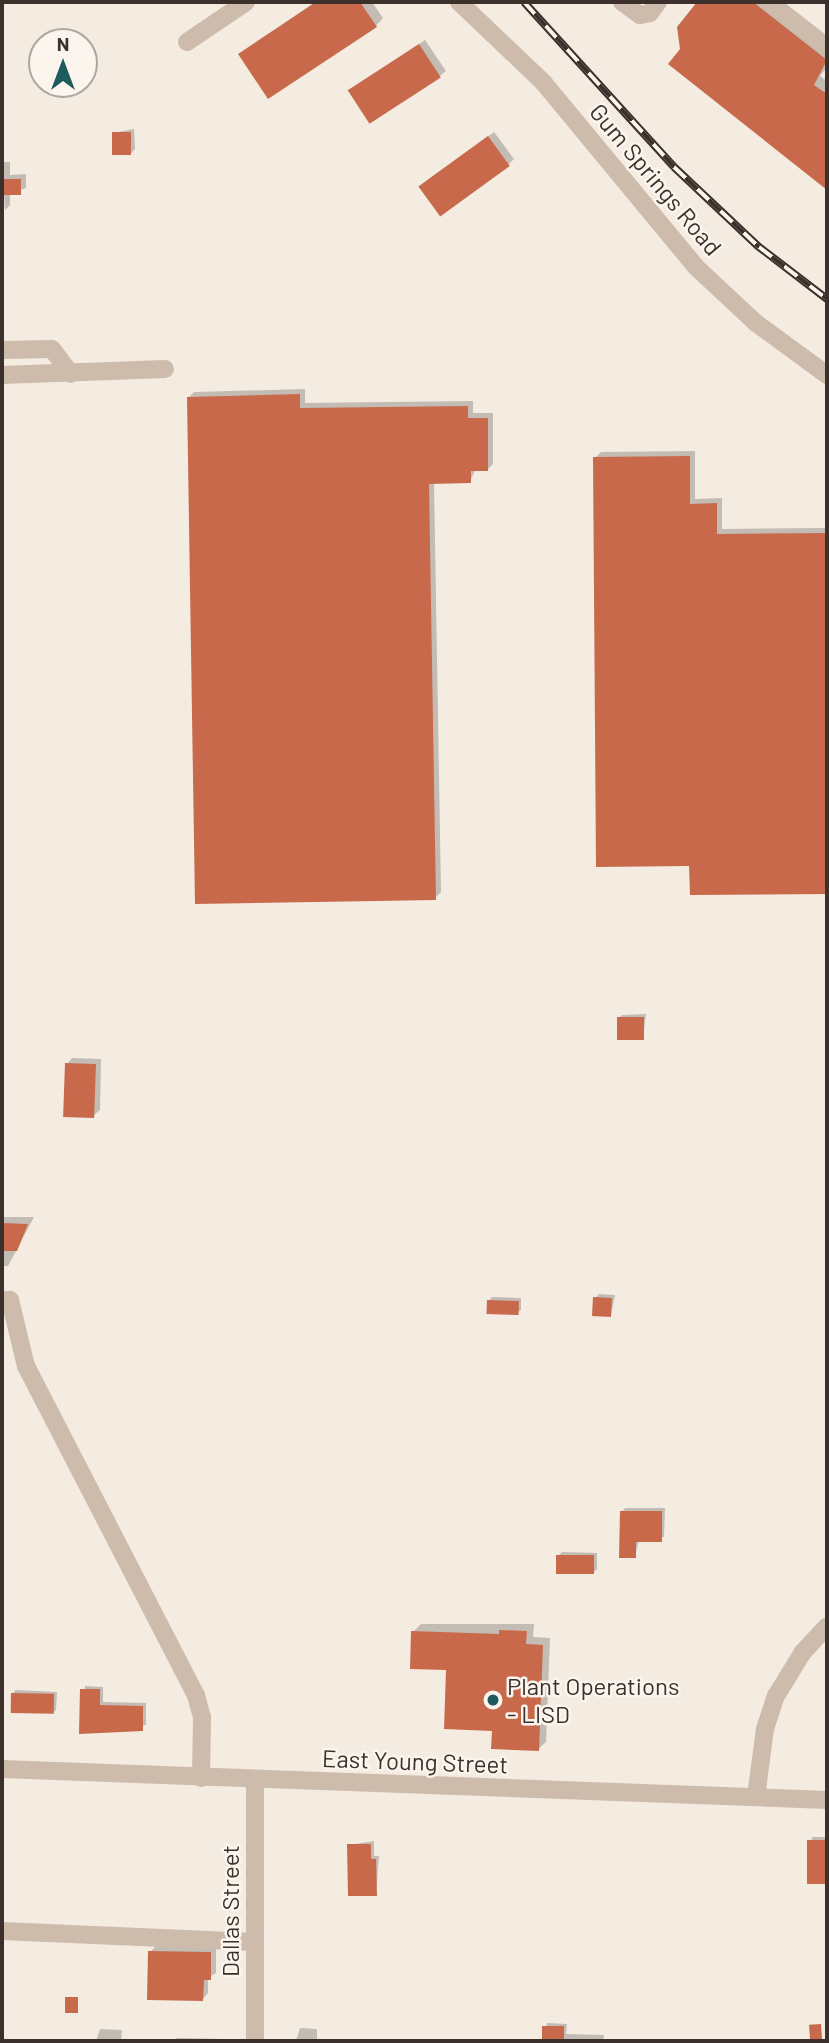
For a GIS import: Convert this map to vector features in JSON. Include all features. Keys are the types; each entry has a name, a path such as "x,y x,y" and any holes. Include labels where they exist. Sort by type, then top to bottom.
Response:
{"street":[{"path":"187,42 246,2"},
{"name":"Gum Springs Road","path":"459,2 542,82 697,268 756,323 827,375"},
{"path":"622,2 640,15 650,13 659,2"},
{"path":"769,2 827,47"},
{"path":"2,350 52,349 71,374"},
{"path":"2,374 71,374 165,369"},
{"path":"2,1300 10,1300 26,1366 196,1695 202,1718 201,1778"},
{"path":"756,1797 761,1747 776,1696 803,1652 827,1626"},
{"name":"East Young Street","path":"2,1769 827,1800"},
{"name":"Dallas Street","path":"255,1780 256,2041"},
{"path":"2,1931 254,1942"}],"building":[{"path":"316,2 360,2 377,27 268,99 238,54"},
{"path":"697,2 753,2 827,60 814,85 827,94 827,190 668,64 680,49 677,27"},
{"path":"419,44 441,78 369,124 348,90"},
{"path":"112,132 131,132 131,155 112,155"},
{"path":"488,136 510,166 440,216 418,187"},
{"path":"2,179 21,179 21,195 2,195"},
{"path":"300,394 300,408 468,406 468,418 488,418 488,471 471,471 471,483 429,484 436,900 195,904 187,397"},
{"path":"690,456 690,504 717,503 717,534 827,533 827,894 690,895 689,866 596,867 593,457"},
{"path":"617,1017 644,1017 644,1040 617,1040"},
{"path":"65,1063 96,1064 94,1118 63,1117"},
{"path":"2,1223 28,1224 17,1251 2,1251"},
{"path":"593,1297 612,1298 611,1317 592,1316"},
{"path":"487,1300 519,1301 518,1315 487,1314"},
{"path":"620,1511 662,1511 662,1542 636,1542 636,1558 619,1558"},
{"path":"556,1555 594,1555 594,1574 556,1574"},
{"name":"Plant Operations - LISD","path":"499,1630 527,1631 526,1644 543,1645 539,1751 491,1749 492,1731 444,1729 446,1670 410,1669 411,1631 499,1634"},
{"path":"80,1689 100,1689 100,1705 143,1706 143,1731 79,1734"},
{"path":"11,1693 54,1694 54,1714 11,1713"},
{"path":"807,1840 827,1840 827,1884 807,1884"},
{"path":"347,1844 371,1844 371,1859 376,1859 377,1896 348,1896"},
{"path":"148,1951 211,1952 211,1980 204,1980 203,2001 147,2000"},
{"path":"65,1997 78,1997 78,2013 65,2013"},
{"path":"821,2024 822,2040 810,2041 809,2025"},
{"path":"542,2026 564,2026 564,2041 542,2041"}],"railway":[{"path":"524,2 674,167 759,247 827,299"}],"place":[{"name":"Plant Operations - LISD","path":"493,1700"}]}
